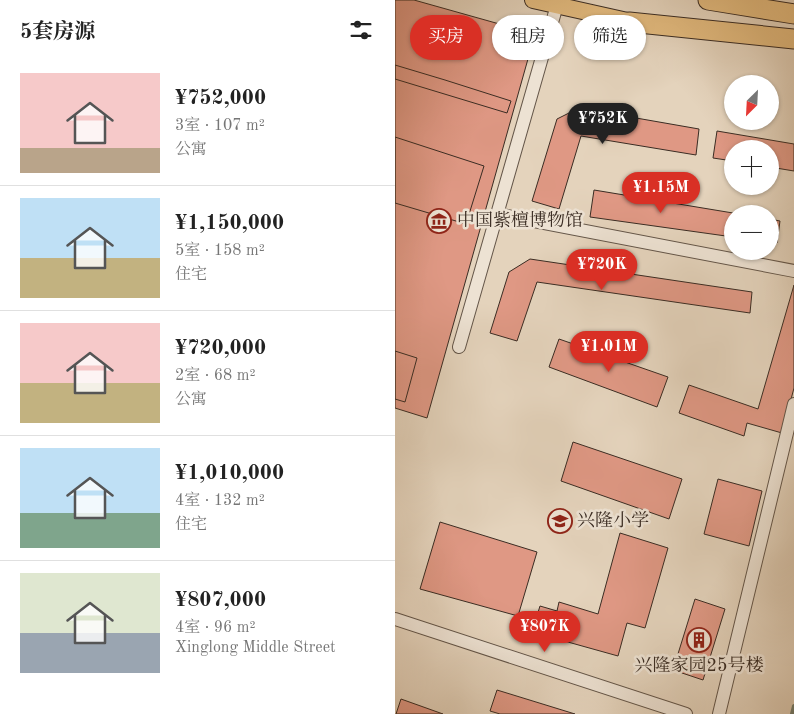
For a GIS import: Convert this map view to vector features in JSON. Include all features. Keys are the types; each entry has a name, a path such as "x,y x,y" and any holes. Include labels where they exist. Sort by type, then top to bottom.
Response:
{"highway":[{"path":"708,0 794,14"},
{"path":"646,24 794,39"}],"main road":[{"path":"533,0 598,15"},
{"path":"646,25 794,47"}],"street":[{"path":"459,347 557,6"},
{"path":"497,214 794,271"},
{"path":"719,714 794,404"},
{"path":"395,619 686,714"}],"building":[{"name":"中国紫檀博物馆","path":"395,0 414,0 467,15 410,15 410,60 482,60 482,19 492,22 492,60 528,60 427,418 395,408"},
{"path":"395,65 511,101 507,113 395,79"},
{"path":"579,108 699,129 696,155 581,136 559,209 532,201 557,119"},
{"path":"717,131 770,140 724,140 724,160 713,158"},
{"path":"395,137 484,166 466,224 395,203"},
{"path":"779,141 794,144 794,171 779,168"},
{"path":"594,190 724,212 724,236 590,217"},
{"path":"530,259 752,292 750,313 537,282 517,341 490,333 509,272"},
{"path":"794,285 794,388 782,433 747,423 744,436 679,413 689,385 758,409"},
{"path":"559,339 668,377 657,407 549,367"},
{"path":"395,351 417,358 405,402 395,399"},
{"path":"573,442 682,479 669,519 561,481"},
{"path":"718,479 762,491 749,546 704,534"},
{"path":"440,522 537,552 518,616 420,589"},
{"path":"620,533 668,548 645,628 627,623 618,656 532,632 540,606 557,611 559,602 598,614"},
{"name":"兴隆家园25号楼","path":"695,599 725,609 703,680 673,670"},
{"path":"497,690 575,714 500,714 490,711"},
{"path":"401,699 443,714 396,714"}],"waterway":[{"path":"792,714 794,706"}],"place":[{"name":"中国紫檀博物馆","path":"439,221"},
{"name":"兴隆小学","path":"560,521"},
{"name":"兴隆家园25号楼","path":"699,640"}]}
